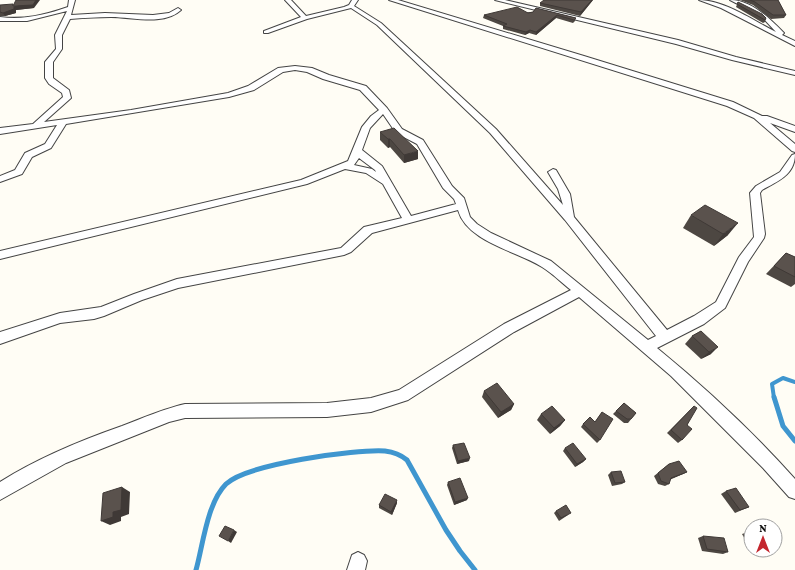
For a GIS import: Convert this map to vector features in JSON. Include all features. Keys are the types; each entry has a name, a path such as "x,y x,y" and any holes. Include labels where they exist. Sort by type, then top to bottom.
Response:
{"street":[{"path":"36,125 67,98 66,92 48,78 49,62 58,49 57,36 68,17 72,0"},
{"path":"288,0 305,18"},
{"path":"392,0 702,94 757,116 795,128"},
{"path":"498,0 678,42 734,59 795,73"},
{"path":"518,0 524,5"},
{"path":"702,0 723,7 795,44"},
{"path":"733,0 763,15 786,39"},
{"path":"266,32 353,3 379,24 488,125 569,218 665,338"},
{"path":"0,19 25,20 49,16 70,8"},
{"path":"68,17 111,15 155,17 173,14 178,10"},
{"path":"0,131 131,112 229,95 246,90 281,70 295,68 309,70 362,88 369,93 384,110 399,131 420,142 448,188 459,198 466,218 473,226 487,236 547,264 580,291 676,372 753,446 795,491"},
{"path":"0,255 304,182 345,166 354,160 358,145 370,122 377,114 384,110"},
{"path":"757,116 795,149"},
{"path":"0,179 19,172 28,155 48,146 64,121"},
{"path":"357,150 379,168 408,220"},
{"path":"647,347 699,320 721,305 743,260 759,238 760,234 755,200 756,193 759,188 783,174 795,157"},
{"path":"345,166 369,171 388,183"},
{"path":"553,172 569,201 569,218"},
{"path":"0,338 60,318 94,314 104,311 138,297 177,284 344,251 349,248 361,234 368,230 462,206"},
{"path":"0,492 21,477 58,459 169,415 185,411 327,410 371,405 403,395 509,328 580,291"}],"building":[{"path":"16,0 36,0 33,5 14,6 14,9 3,13 0,12 0,5 13,4 13,6"},
{"path":"544,0 592,0 581,12 540,3"},
{"path":"750,0 778,0 786,15 773,15"},
{"path":"738,2 762,14 766,18 765,20 737,4"},
{"path":"517,7 528,13 533,12 536,8 576,18 574,20 557,15 536,32 530,30 526,32 503,26 507,24 484,15"},
{"path":"394,128 418,151 404,155 390,139 380,132"},
{"path":"705,205 738,223 723,234 691,215"},
{"path":"786,253 795,257 795,277 774,266"},
{"path":"701,331 718,347 709,352 692,336"},
{"path":"497,383 514,404 501,412 484,391"},
{"path":"624,403 636,413 631,419 627,419 616,411"},
{"path":"552,406 565,420 554,428 541,414"},
{"path":"694,406 697,408 687,425 692,429 682,440 671,430"},
{"path":"602,412 613,419 600,440 583,424 590,417 595,422"},
{"path":"464,443 470,458 458,461 453,445"},
{"path":"573,443 586,459 577,464 565,448"},
{"path":"679,461 687,472 671,478 669,484 661,481 658,473 669,464"},
{"path":"621,471 625,482 615,483 611,472"},
{"path":"460,478 468,498 455,502 448,482"},
{"path":"122,487 121,510 113,512 113,517 101,521 103,493"},
{"path":"736,488 749,507 740,510 726,491"},
{"path":"385,494 397,500 391,512 379,505"},
{"path":"566,505 571,513 561,518 556,511"},
{"path":"225,526 234,530 228,541 219,536"},
{"path":"703,536 724,538 728,552 707,549"}],"waterway":[{"path":"774,398 772,384 783,378 795,382"},
{"path":"774,397 783,426 795,441"},
{"path":"196,570 210,513 214,502 226,484 255,470 278,464 327,455 370,451 391,452 407,460 446,530 475,570"}]}
